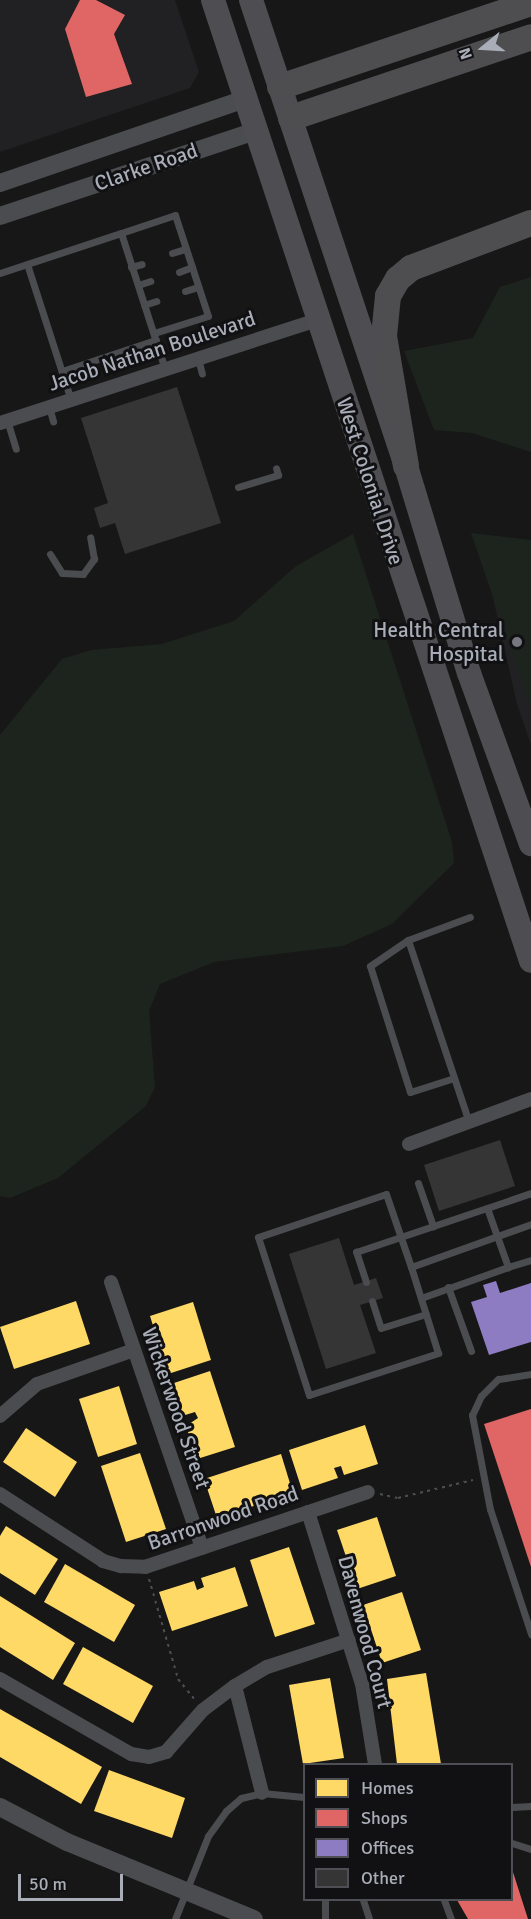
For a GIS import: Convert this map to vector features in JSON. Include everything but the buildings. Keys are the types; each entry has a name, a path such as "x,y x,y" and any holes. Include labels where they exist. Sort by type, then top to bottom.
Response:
{"highway":[{"name":"West Colonial Drive","path":"213,0 531,961"},
{"name":"West Colonial Drive","path":"251,0 406,466 469,673 531,844"},
{"path":"280,87 531,3"},
{"path":"291,118 531,37"},
{"name":"Clarke Road","path":"245,99 280,87"},
{"name":"Clarke Road","path":"256,131 291,118"},
{"path":"406,466 384,336 388,296 398,279 411,268 531,223"}],"street":[{"name":"Clarke Road","path":"0,183 245,99"},
{"name":"Clarke Road","path":"0,216 256,131"},
{"name":"Jacob Nathan Boulevard","path":"4,422 317,320"},
{"path":"409,1144 531,1099"},
{"name":"Wickerwood Street","path":"111,1282 202,1548"},
{"path":"0,1416 37,1384 134,1350"},
{"name":"Barronwood Road","path":"0,1494 103,1561 121,1566 145,1567 368,1492"},
{"name":"Davenwood Court","path":"308,1512 362,1684 375,1763"},
{"path":"0,1679 131,1754 149,1757 166,1752 203,1710 235,1686 267,1667 349,1640"},
{"path":"235,1686 262,1792"},
{"path":"0,1807 67,1842 186,1888 254,1919"}],"lane":[{"path":"0,273 175,215 208,316 62,371"},
{"path":"121,233 165,369"},
{"path":"172,253 185,249"},
{"path":"27,264 71,400"},
{"path":"131,267 142,264"},
{"path":"179,272 192,267"},
{"path":"138,285 150,281"},
{"path":"185,291 198,287"},
{"path":"144,305 156,301"},
{"path":"198,358 202,374"},
{"path":"49,407 53,421"},
{"path":"4,422 16,449"},
{"path":"238,486 278,475 276,468"},
{"path":"50,554 62,573 83,574 94,559 90,537"},
{"path":"454,1078 410,1092 370,966 408,940 470,916"},
{"path":"408,940 469,1122"},
{"path":"418,1184 433,1226"},
{"path":"366,1282 356,1252 531,1193"},
{"path":"386,1194 401,1237 438,1353 309,1395 258,1237 386,1194"},
{"path":"487,1208 508,1267"},
{"path":"411,1267 531,1224"},
{"path":"421,1298 531,1260"},
{"path":"448,1287 471,1351"},
{"path":"372,1301 381,1328 426,1314"},
{"path":"531,1374 498,1380 476,1405 472,1415 490,1509 531,1634"},
{"path":"175,1919 208,1836 226,1811 241,1798 262,1792 303,1797"},
{"path":"513,1807 531,1806"},
{"path":"513,1843 531,1849"},
{"path":"325,1901 325,1919"},
{"path":"364,1901 369,1919"},
{"path":"445,1901 451,1919"}],"path":[{"path":"368,1492 398,1498 484,1477"},
{"path":"145,1567 178,1679 203,1710"}],"shaded area":[{"path":"0,0 175,0 199,72 190,88 0,152"},
{"path":"531,277 531,452 472,433 434,430 404,351 473,338 500,287"},
{"name":"Health Central Hospital","path":"471,533 531,540 531,708"},
{"path":"353,534 452,842 454,863 392,924 343,946 214,962 160,984 149,1011 155,1087 146,1106 58,1178 10,1198 0,1196 0,735 62,659 91,650 162,644 234,621 296,566"},
{"name":"Health Central Hospital","path":"531,566 531,745 517,704 489,580"}],"place":[{"name":"Health Central Hospital","path":"517,642"}]}
